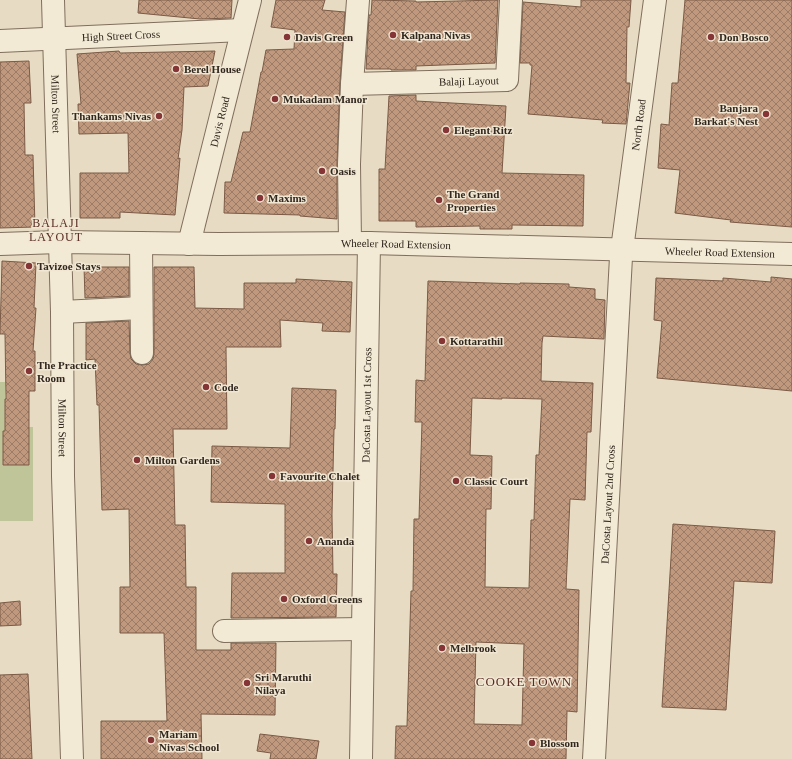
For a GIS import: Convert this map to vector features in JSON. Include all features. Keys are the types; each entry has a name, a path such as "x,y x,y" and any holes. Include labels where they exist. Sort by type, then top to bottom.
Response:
{"street":[{"name":"Milton Street","path":"53,0 62,312 63,476 72,759"},
{"name":"Davis Road","path":"189,244 250,0"},
{"path":"358,0 352,84 349,164 360,243"},
{"name":"Balaji Layout","path":"352,84 507,80 511,0"},
{"name":"North Road","path":"622,250 655,0"},
{"name":"High Street Cross","path":"0,41 242,30"},
{"name":"Wheeler Road Extension","path":"0,244 59,242 189,244 360,243 792,254"},
{"path":"141,243 142,353"},
{"name":"DaCosta Layout 1st Cross","path":"360,243 363,629 361,759"},
{"name":"DaCosta Layout 2nd Cross","path":"594,759 622,250"},
{"path":"62,312 141,308"},
{"path":"224,631 363,629"}],"green space":[{"path":"0,382 5,382 5,427 33,427 33,521 0,521"}],"building":[{"path":"139,0 232,0 231,18 200,19 138,13"},
{"path":"276,0 325,0 322,10 345,12 340,83 337,164 337,219 300,215 224,213 225,182 231,182 243,132 250,132 266,50 294,49 295,30 271,27"},
{"path":"372,0 416,2 498,0 495,63 416,66 416,70 366,69 369,15 371,15"},
{"path":"581,0 631,0 629,27 627,27 626,83 630,83 626,124 602,123 603,120 528,114 532,65 530,65 530,63 520,63 523,2 581,7"},
{"path":"685,0 792,0 792,227 730,222 731,220 675,213 680,170 658,168 661,124 669,125 672,83 678,83"},
{"path":"119,51 120,53 215,51 208,86 184,87 175,215 120,212 120,218 80,218 80,173 129,173 128,133 79,134 78,104 81,104 77,54"},
{"path":"29,61 31,103 24,103 25,155 33,155 35,227 0,228 0,62"},
{"path":"416,95 416,101 506,106 502,173 584,175 583,226 512,225 512,229 480,229 480,226 416,227 416,221 379,221 379,169 385,169 389,96"},
{"path":"2,261 36,263 34,308 36,308 33,351 35,351 35,391 29,391 29,465 3,465 3,431 5,431 6,399 5,334 0,334"},
{"path":"84,267 129,267 129,296 85,298"},
{"path":"154,267 194,267 195,308 244,309 244,283 296,283 296,279 352,282 350,332 322,331 323,323 280,320 281,347 226,347 227,429 173,429 175,525 185,525 186,587 196,587 196,650 231,650 231,643 276,643 275,715 201,714 202,759 101,759 101,721 167,721 164,633 120,633 120,587 130,587 129,509 102,510 99,405 97,405 95,359 86,360 86,323 129,321 131,359 136,364 149,364 153,359 154,353"},
{"path":"771,277 792,279 792,391 657,378 662,321 654,320 656,278 723,281 723,278 771,282"},
{"path":"428,281 569,284 569,287 595,289 595,299 605,300 604,339 543,336 542,343 541,381 593,383 591,432 587,432 585,500 570,499 566,589 579,590 577,712 567,711 566,759 395,759 396,726 407,726 411,591 413,591 414,519 419,519 422,422 415,422 416,380 425,381","holes":["472,398 542,399 539,455 536,455 534,520 531,520 529,588 485,587 486,509 491,509 492,456 470,455","476,642 524,644 522,725 474,724"]},
{"path":"292,388 336,390 332,515 333,574 337,574 336,617 231,618 232,573 285,573 285,504 211,502 212,446 290,448"},
{"path":"673,524 775,531 772,583 734,581 726,710 662,707"},
{"path":"20,601 21,625 0,626 0,603"},
{"path":"28,674 32,759 0,759 0,675"},
{"path":"260,734 319,741 316,759 270,759 271,753 257,751"}],"place":[{"name":"Kalpana Nivas","path":"393,35"},
{"name":"Davis Green","path":"287,37"},
{"name":"Don Bosco","path":"711,37"},
{"name":"Berel House","path":"176,69"},
{"name":"Mukadam Manor","path":"275,99"},
{"name":"Banjara Barkat's Nest","path":"766,114"},
{"name":"Thankams Nivas","path":"159,116"},
{"name":"Elegant Ritz","path":"446,130"},
{"name":"Oasis","path":"322,171"},
{"name":"Maxims","path":"260,198"},
{"name":"The Grand Properties","path":"439,200"},
{"name":"Tavizoe Stays","path":"29,266"},
{"name":"Kottarathil","path":"442,341"},
{"name":"The Practice Room","path":"29,371"},
{"name":"Code","path":"206,387"},
{"name":"Milton Gardens","path":"137,460"},
{"name":"Favourite Chalet","path":"272,476"},
{"name":"Classic Court","path":"456,481"},
{"name":"Ananda","path":"309,541"},
{"name":"Oxford Greens","path":"284,599"},
{"name":"Melbrook","path":"442,648"},
{"name":"Sri Maruthi Nilaya","path":"247,683"},
{"name":"Mariam Nivas School","path":"151,740"},
{"name":"Blossom","path":"532,743"}],"district":[{"name":"BALAJI LAYOUT","path":"56,230"},
{"name":"COOKE TOWN","path":"524,681"}]}
